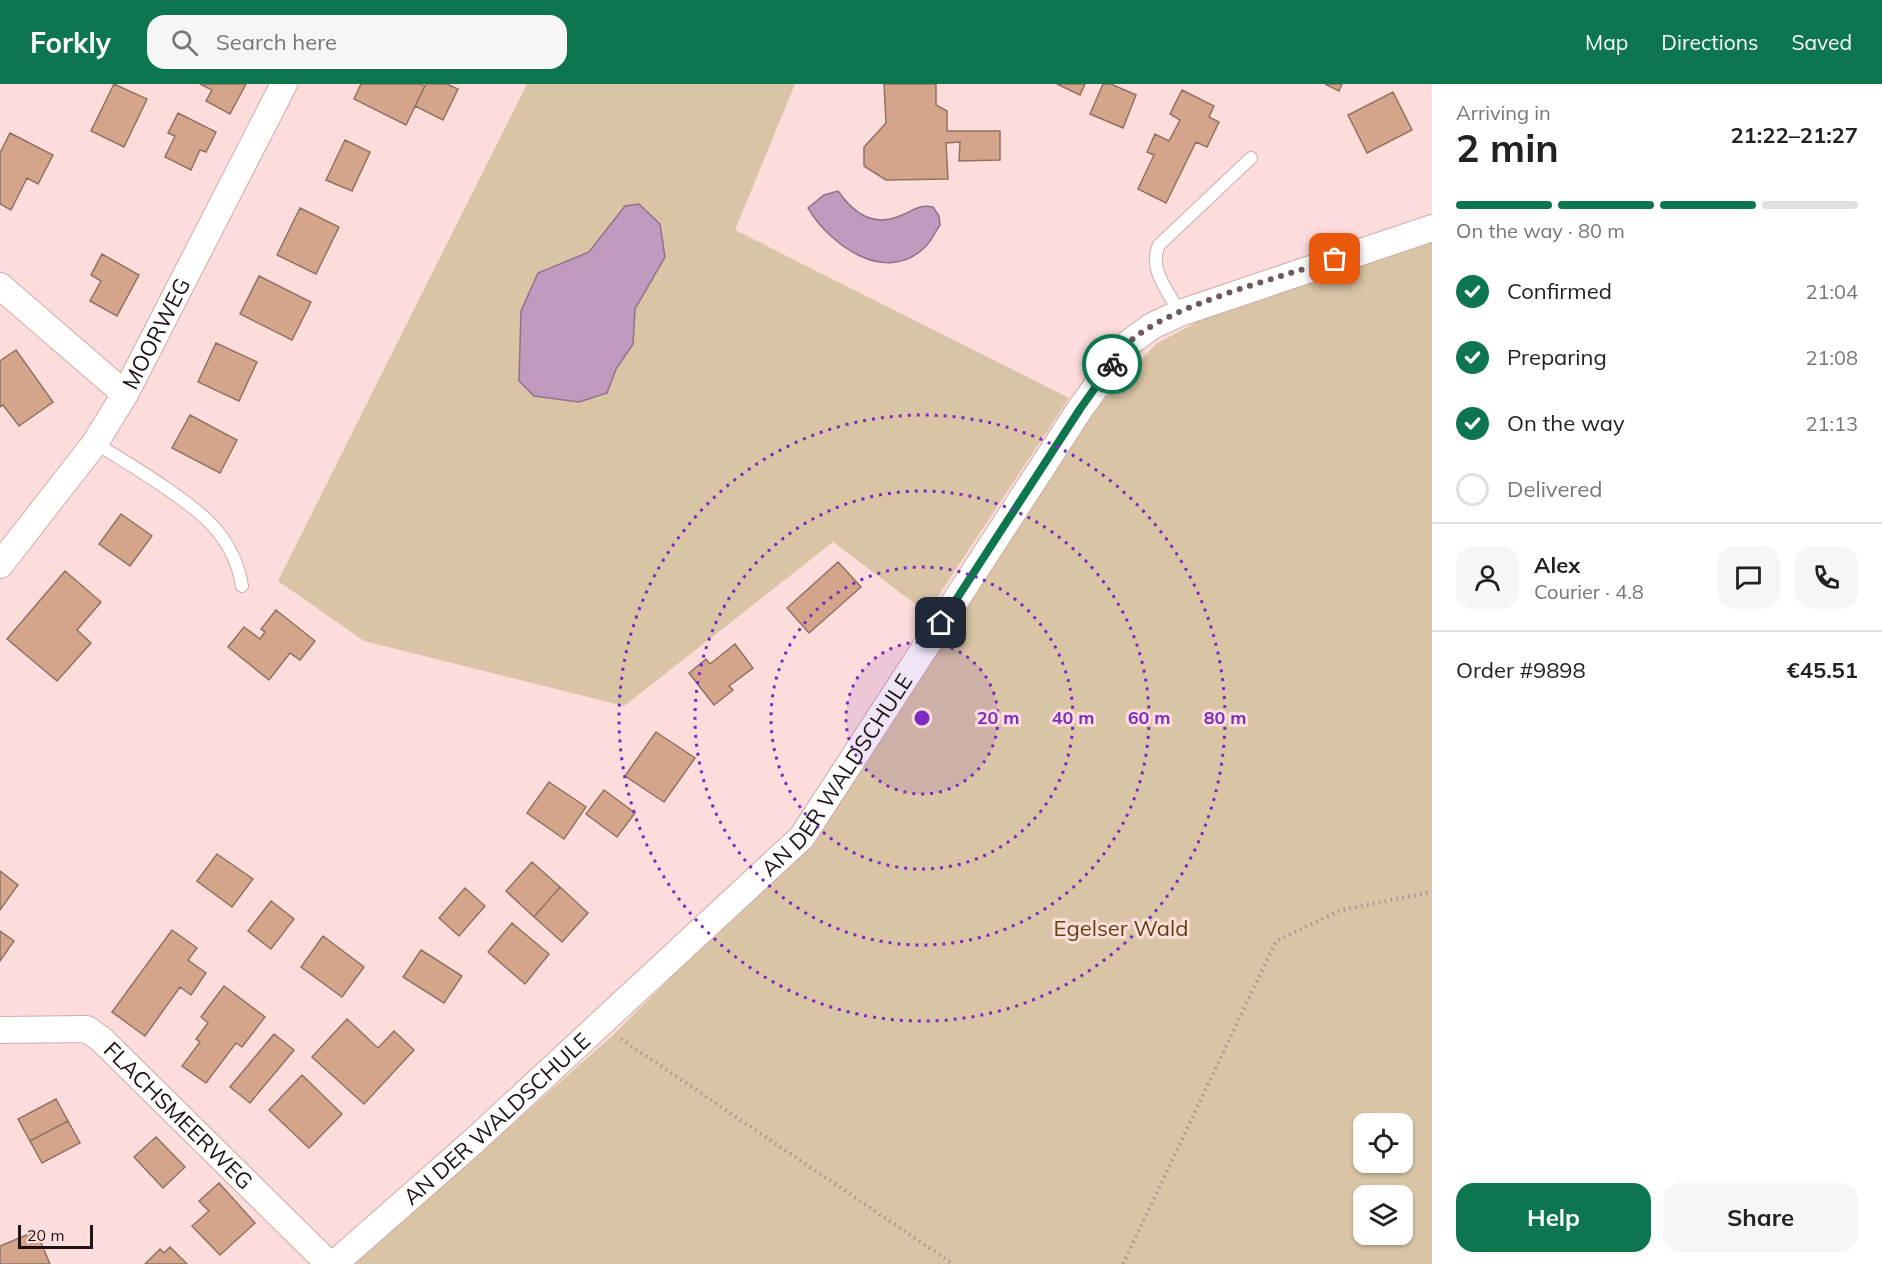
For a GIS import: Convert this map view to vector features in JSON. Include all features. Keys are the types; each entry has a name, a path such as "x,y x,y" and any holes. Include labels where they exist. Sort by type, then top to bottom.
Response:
{"street":[{"name":"MOORWEG","path":"0,565 95,443 125,393 284,84"},
{"name":"AN DER WALDSCHULE","path":"334,1264 600,1025 802,837 1080,409 1126,345 1152,327 1180,313 1432,228"},
{"path":"4,297 125,393"},
{"name":"FLACHSMEERWEG","path":"0,1030 87,1029 102,1040 329,1264"}],"lane":[{"path":"1180,313 1154,267 1154,256 1159,245 1251,158"},
{"path":"95,443 126,462 218,531 239,571 242,586"}],"path":[{"path":"1123,1264 1276,941 1341,910 1432,892"},
{"path":"600,1025 953,1264"}],"green space":[{"path":"527,84 795,84 735,230 1069,398 927,613 833,542 624,706 364,641 278,581"},
{"name":"Egelser Wald","path":"1432,240 1432,1264 354,1264 612,1036 810,839 1092,413 1156,344 1232,303"}],"shaded area":[{"path":"838,191 858,212 874,219 892,219 917,208 928,206 933,207 939,216 940,225 926,246 909,258 893,263 860,256 844,247 830,235 808,208 824,195"},
{"path":"639,204 660,224 665,257 635,309 633,344 616,369 607,393 579,402 534,396 519,381 521,311 538,273 589,252 625,206"}],"building":[{"path":"114,84 147,99 124,147 91,131"},
{"path":"200,84 246,84 230,114 206,101 212,90"},
{"path":"361,84 420,84 425,86 406,125 354,99"},
{"path":"426,84 447,84 458,89 443,120 415,106"},
{"path":"884,84 936,84 936,105 947,111 947,131 1000,131 1000,160 959,161 960,142 946,143 948,179 886,180 864,166 864,147 886,123"},
{"path":"1057,84 1085,84 1080,95"},
{"path":"1103,84 1111,84 1136,95 1123,128 1090,114"},
{"path":"1325,84 1342,84 1339,91"},
{"path":"1182,90 1214,106 1209,117 1219,122 1207,147 1196,142 1166,203 1138,189 1154,155 1147,152 1155,134 1169,141 1180,120 1170,114"},
{"path":"1393,92 1412,130 1367,153 1348,115"},
{"path":"178,113 216,132 206,152 200,150 191,170 165,157 175,136 168,133"},
{"path":"10,133 53,155 38,184 27,178 11,210 0,204 0,153"},
{"path":"345,140 370,152 352,191 326,180"},
{"path":"300,208 339,227 316,274 277,255"},
{"path":"102,254 139,275 117,316 90,301 101,281 91,275"},
{"path":"259,276 311,302 292,340 240,314"},
{"path":"216,343 257,362 239,401 198,382"},
{"path":"16,350 53,402 19,426 3,405 0,407 0,361"},
{"path":"190,415 237,440 220,473 172,448"},
{"path":"121,514 152,536 130,566 99,544"},
{"path":"838,562 861,587 809,633 787,608"},
{"path":"65,571 101,602 77,630 91,643 57,681 7,639"},
{"path":"276,610 315,641 300,660 290,653 269,680 228,647 244,627 260,639 265,632 261,629"},
{"path":"735,644 753,668 729,686 733,690 714,705 689,673 706,659 710,664"},
{"path":"656,732 695,758 664,802 625,776"},
{"path":"549,782 586,807 564,839 527,813"},
{"path":"604,790 635,813 617,837 586,814"},
{"path":"217,854 253,879 232,907 197,881"},
{"path":"532,862 560,887 534,917 506,891"},
{"path":"0,871 18,885 0,910"},
{"path":"560,887 588,913 562,942 534,917"},
{"path":"465,888 485,906 459,936 439,918"},
{"path":"271,901 294,919 271,949 248,931"},
{"path":"512,923 549,954 525,984 488,952"},
{"path":"172,930 197,948 188,960 206,973 191,995 180,987 145,1036 112,1012"},
{"path":"0,931 14,941 0,961"},
{"path":"323,936 364,967 342,997 301,967"},
{"path":"421,950 462,976 444,1003 403,977"},
{"path":"224,986 265,1017 242,1047 236,1043 206,1083 182,1066 200,1042 196,1039 208,1023 201,1017"},
{"path":"347,1019 378,1048 394,1031 414,1050 364,1104 312,1057"},
{"path":"274,1034 294,1050 250,1103 230,1087"},
{"path":"302,1075 342,1114 309,1148 269,1110"},
{"path":"56,1099 68,1121 30,1141 18,1119"},
{"path":"68,1121 80,1143 42,1163 30,1141"},
{"path":"156,1137 185,1167 163,1188 134,1157"},
{"path":"219,1183 255,1223 220,1255 192,1226 209,1211 199,1201"},
{"path":"36,1231 50,1264 0,1264 0,1246"},
{"path":"170,1247 187,1264 145,1264 160,1249 164,1253"}],"way so far":[{"path":"1112,364 1126,345 1152,327 1180,313 1227,294 1335,259"}],"route":[{"path":"941,623 1080,409 1112,364"}]}
